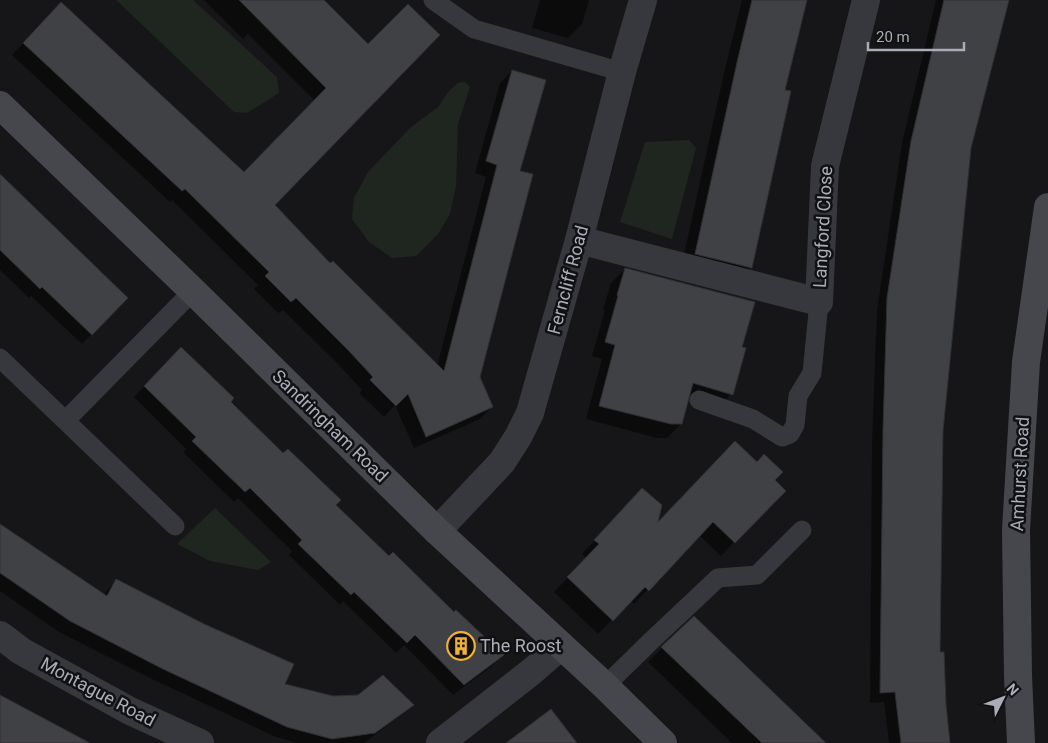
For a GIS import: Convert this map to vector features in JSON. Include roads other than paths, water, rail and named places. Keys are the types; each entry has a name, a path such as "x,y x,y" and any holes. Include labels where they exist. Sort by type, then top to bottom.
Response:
{"street":[{"name":"Ferncliff Road","path":"437,531 502,462 530,413 579,240 622,72 643,0"},
{"name":"Langford Close","path":"579,240 819,302 825,166 866,0"},
{"name":"Sandringham Road","path":"0,104 437,531 605,686 663,743"},
{"name":"Amhurst Road","path":"1021,743 1018,676 1017,520 1026,362 1048,207"},
{"name":"Montague Road","path":"0,635 21,651 130,711 200,743"},
{"path":"440,743 531,672 561,646"}],"lane":[{"path":"433,0 474,29 622,72"},
{"path":"66,420 193,291"},
{"path":"699,400 753,419 782,437 790,434 795,425 798,396 812,373 819,302"},
{"path":"0,358 175,526"},
{"path":"605,686 718,578 757,575 802,530"}],"place":[{"name":"The Roost","path":"461,646"}]}
